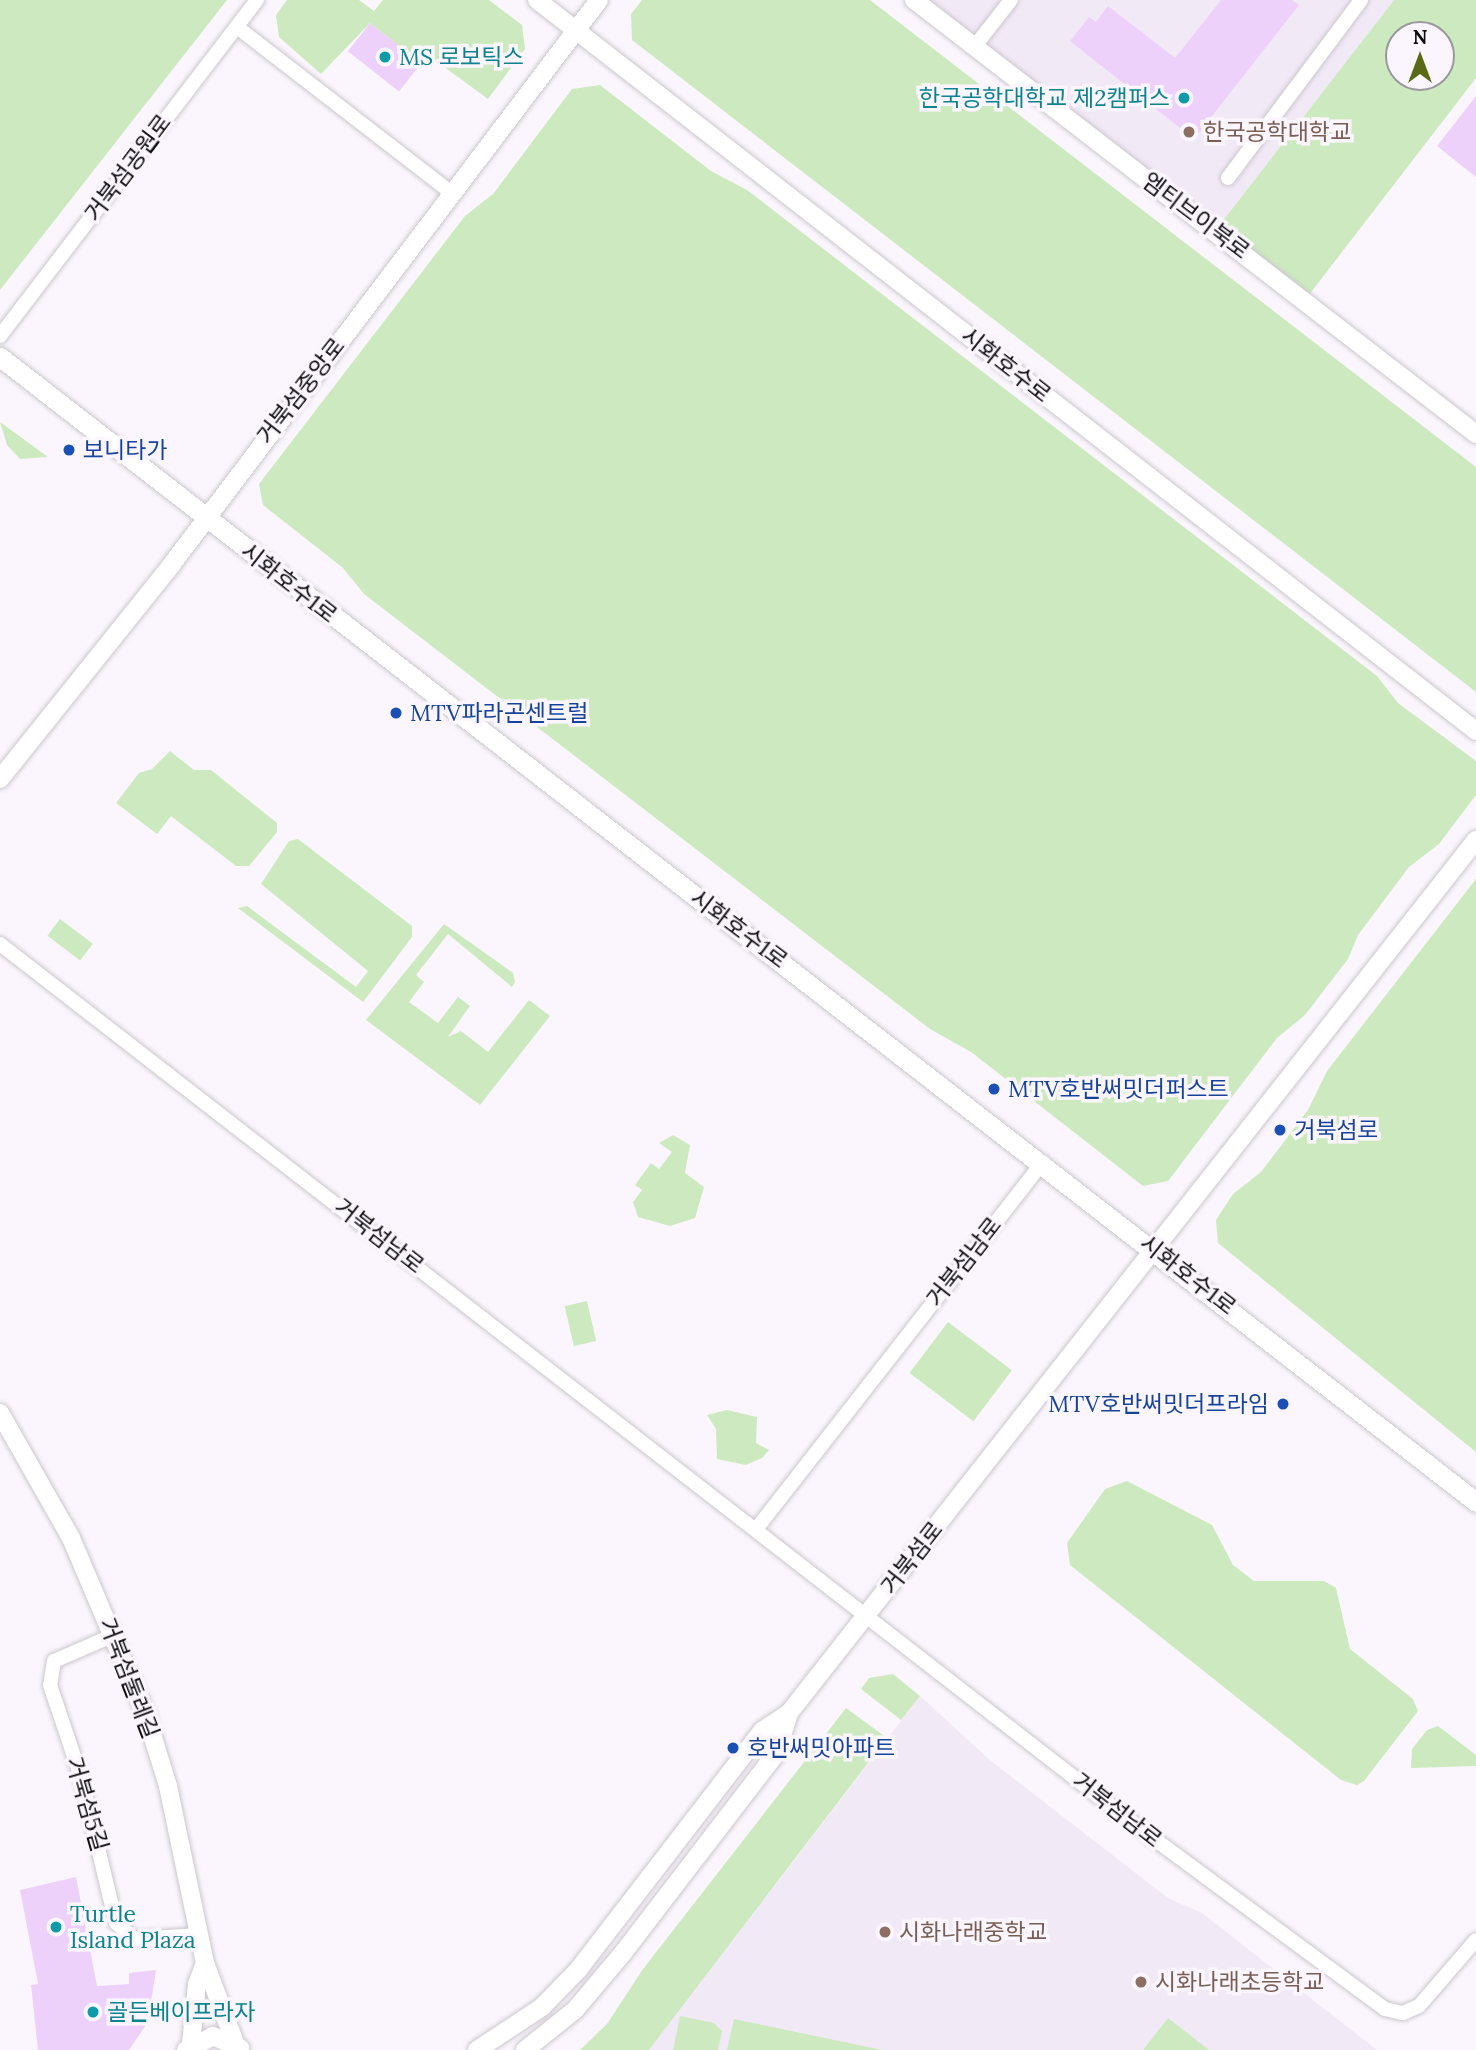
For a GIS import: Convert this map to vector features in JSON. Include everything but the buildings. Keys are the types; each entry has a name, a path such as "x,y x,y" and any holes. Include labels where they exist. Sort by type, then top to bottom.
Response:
{"main road":[{"name":"시화호수1로","path":"0,357 204,517 1044,1162 1476,1502"}],"street":[{"name":"거북섬공원로","path":"0,336 257,0"},
{"name":"시화호수로","path":"537,0 1476,731"},
{"name":"거북섬중앙로","path":"0,779 453,194 599,0"},
{"name":"엠티브이북로","path":"914,0 1476,434"},
{"path":"975,46 1011,0"},
{"path":"1228,178 1361,0"},
{"path":"237,27 453,194"},
{"name":"거북섬로","path":"789,1713 1476,840"},
{"name":"거북섬남로","path":"0,944 866,1615 1385,2009 1403,2012 1419,2007 1476,1940"},
{"name":"거북섬남로","path":"757,1528 1044,1162"},
{"name":"거북섬둘레길","path":"0,1413 8,1439 68,1531 114,1634 168,1786 205,1964"},
{"name":"거북섬5길","path":"114,1634 54,1661 50,1685 94,1822 116,1923 135,1939 201,1935"},
{"path":"477,2050 542,2007 578,1969 762,1731 789,1713"},
{"path":"525,2050 575,2010 623,1953 777,1752 789,1713"},
{"path":"205,1964 226,2010 238,2046"},
{"path":"184,2048 205,1964"},
{"path":"226,2010 256,2050"},
{"path":"184,2048 213,2036 238,2046"}],"shaded area":[{"name":"한국공학대학교","path":"914,0 1394,0 1215,231"},
{"name":"시화나래중학교","path":"920,1696 991,1761 1168,1898 1202,1913 1377,2050 649,2050"}],"green space":[{"path":"0,0 227,0 0,290"},
{"path":"287,0 359,0 374,11 383,0 489,0 522,25 525,49 488,99 428,55 421,63 370,23 321,74 279,37 276,15"},
{"path":"642,0 870,0 1476,467 1476,692 632,40 631,14"},
{"path":"1394,0 1476,0 1476,78 1305,300 1215,231"},
{"path":"600,85 711,171 747,190 1377,676 1398,703 1476,761 1476,795 1439,844 1409,867 1358,935 1348,959 1305,1015 1277,1038 1168,1181 1143,1186 971,1052 930,1029 364,594 343,568 263,505 259,484 465,216 493,194 572,89"},
{"path":"0,422 48,457 20,459 7,445"},
{"path":"170,751 194,770 211,770 277,823 277,832 249,866 236,866 171,816 157,834 116,803 139,773 152,769"},
{"path":"298,839 412,926 412,937 363,1002 238,908 247,906 356,987 368,971 261,884 289,841"},
{"path":"1476,879 1476,1452 1218,1243 1216,1220 1233,1194 1261,1172 1308,1110 1327,1071"},
{"path":"60,919 93,944 80,960 47,936"},
{"path":"444,924 513,973 515,982 512,987 448,934 416,975 424,982 409,1002 438,1023 458,997 470,1006 448,1037 461,1031 488,1052 529,1000 550,1016 480,1105 366,1020"},
{"path":"673,1135 690,1145 685,1173 704,1187 695,1218 670,1226 638,1217 633,1202 642,1190 635,1185 651,1163 659,1169 672,1152 659,1143"},
{"path":"587,1301 596,1341 574,1346 565,1306"},
{"path":"948,1322 1012,1370 973,1421 909,1373"},
{"path":"727,1410 757,1417 756,1443 769,1450 762,1458 746,1465 717,1459 716,1429 707,1415"},
{"path":"1127,1481 1212,1525 1233,1565 1254,1581 1324,1581 1336,1588 1350,1649 1413,1699 1418,1711 1364,1781 1357,1785 1341,1780 1070,1565 1067,1543 1105,1489"},
{"path":"893,1674 920,1696 901,1720 861,1689 869,1678"},
{"path":"846,1708 887,1738 649,2050 580,2050 607,2024 643,1969"},
{"path":"1438,1726 1476,1755 1476,1766 1411,1768 1412,1749 1427,1730"},
{"path":"680,2016 714,2023 722,2031 718,2050 673,2050"},
{"path":"1168,2018 1209,2050 1143,2050"},
{"path":"734,2019 882,2050 727,2050"}],"place":[{"name":"MS 로보틱스","path":"385,57"},
{"name":"한국공학대학교 제2캠퍼스","path":"1184,98"},
{"name":"한국공학대학교","path":"1189,132"},
{"name":"보니타가","path":"69,450"},
{"name":"MTV파라곤센트럴","path":"396,713"},
{"name":"MTV호반써밋더퍼스트","path":"994,1089"},
{"name":"거북섬로","path":"1280,1130"},
{"name":"MTV호반써밋더프라임","path":"1283,1404"},
{"name":"호반써밋아파트","path":"733,1748"},
{"name":"Turtle Island Plaza","path":"56,1927"},
{"name":"시화나래중학교","path":"885,1932"},
{"name":"시화나래초등학교","path":"1141,1982"},
{"name":"골든베이프라자","path":"93,2012"}]}
